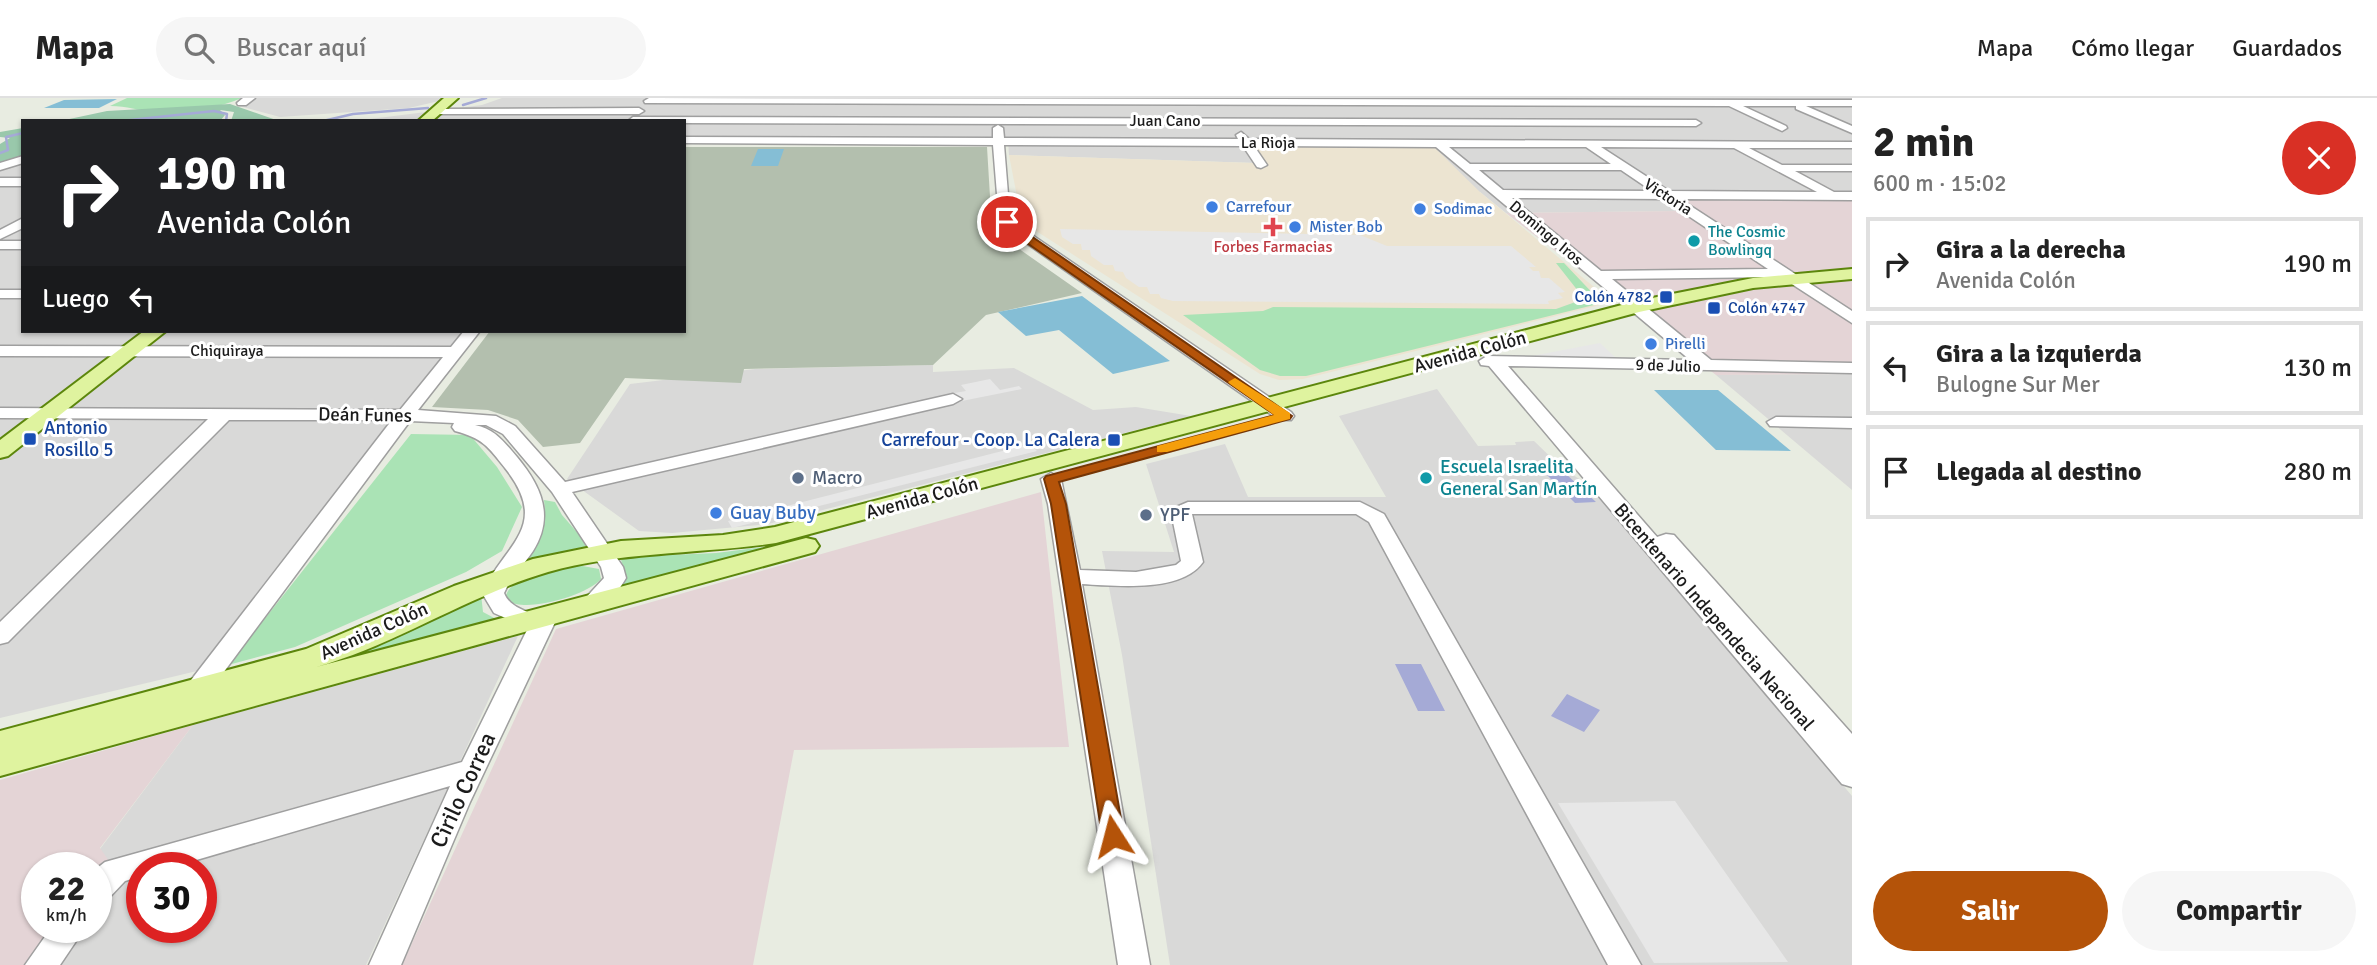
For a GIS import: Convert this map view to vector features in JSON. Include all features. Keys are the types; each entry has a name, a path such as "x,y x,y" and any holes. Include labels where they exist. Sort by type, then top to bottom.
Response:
{"main road":[{"path":"429,117 452,98"},
{"name":"Avenida Colón","path":"0,763 1051,479 1277,411 1642,311 1736,294 1792,278 1852,274"},
{"name":"Avenida Colón","path":"1792,278 1852,280"},
{"name":"Avenida Colón","path":"0,743 332,651 499,579 563,560 597,544 656,546 733,542 798,530 1277,411 1496,361 1642,311"},
{"path":"0,451 153,333"}],"street":[{"path":"500,112 519,98"},
{"path":"635,117 650,99 1653,100 1728,103 1786,100 1852,103"},
{"path":"801,141 814,99"},
{"path":"994,99 1006,217 1010,226 1277,411"},
{"path":"1218,100 1261,165"},
{"name":"Domingo Iros","path":"1386,100 1709,367"},
{"name":"Victoria","path":"1523,100 1852,318"},
{"path":"1653,100 1852,206"},
{"path":"1786,100 1852,130"},
{"path":"1728,103 1782,128"},
{"name":"Juan Cano","path":"429,117 500,112 809,120 1556,123 1706,128"},
{"name":"La Rioja","path":"686,140 1852,145"},
{"path":"0,167 21,160"},
{"path":"1468,167 1623,167"},
{"path":"1780,168 1852,168"},
{"path":"0,182 21,182"},
{"path":"1499,194 1852,196"},
{"path":"0,235 21,223"},
{"path":"0,245 21,245"},
{"path":"1596,275 1792,278"},
{"path":"0,294 21,294"},
{"path":"197,690 400,421 470,333"},
{"name":"Chiquiraya","path":"0,351 455,352"},
{"name":"9 de Julio","path":"1496,361 1852,368"},
{"name":"Bicentenario Independecia Nacional","path":"1496,361 1852,777"},
{"name":"Bicentenario Independecia Nacional","path":"1496,361 1652,523 1852,751"},
{"path":"560,489 953,399"},
{"name":"Deán Funes","path":"0,413 40,419 400,421 481,418 500,424 509,430 560,489 612,566 615,578 605,593 591,604"},
{"name":"Deán Funes","path":"0,425 40,419"},
{"path":"0,636 218,420"},
{"name":"Deán Funes","path":"400,421 462,427 486,434 531,491 537,506 534,524 522,550 499,579"},
{"path":"1776,422 1852,423"},
{"path":"1051,479 1058,504 1134,965"},
{"path":"1605,491 1652,523"},
{"path":"1070,578 1165,576 1184,571 1192,562 1181,512 1188,508 1360,508 1367,511 1377,518 1625,965"},
{"path":"499,579 493,593 499,606 538,619"},
{"name":"Cirilo Correa","path":"385,965 538,619"},
{"path":"112,879 471,770"},
{"path":"41,965 58,943"}],"shaded area":[{"path":"257,98 452,98 409,108 280,117 239,106"},
{"path":"502,98 1852,98 1852,191 1656,192 1680,211 1506,213 1480,192 1256,163 1009,155 1008,140 686,138 686,119 370,119 482,105"},
{"path":"117,99 99,108 44,108 64,100"},
{"path":"1252,145 1433,146 1480,192 1612,302 1303,379 1279,380 1260,374 1022,222 1009,155 1255,163"},
{"path":"686,147 987,147 992,230 1082,293 986,315 933,365 744,369 741,383 625,378 580,443 543,447 518,420 488,410 432,407 488,333 686,333"},
{"path":"758,149 784,149 778,166 751,166"},
{"path":"21,163 21,333 462,333 197,671 0,718 0,171"},
{"path":"1852,191 1852,374 1716,375 1506,213 1679,211 1654,192"},
{"path":"1060,229 1360,235 1387,246 1511,246 1536,267 1529,267 1533,271 1539,271 1541,278 1549,278 1565,292 1558,293 1563,298 1548,301 1549,304 1173,301 1161,298 1159,294 1150,294 1147,287 1139,287 1126,278 1123,272 1115,271 1113,265 1104,265 1091,256 1090,250 1082,250 1081,244 1073,244 1062,237"},
{"path":"1082,296 1170,361 1113,374 1059,330 1026,336 998,312"},
{"path":"1600,343 1615,357 1615,361 1522,358"},
{"path":"933,365 933,372 1014,368 1093,410 1136,407 1191,416 768,524 672,533 639,531 567,479 630,384 755,369"},
{"path":"1852,374 1852,490 1716,375"},
{"path":"990,379 1000,390 1019,386 1022,389 957,402 949,394 966,391 961,385"},
{"path":"1437,389 1478,446 1516,445 1515,442 1534,441 1562,468 1592,487 1852,796 1852,965 1170,965 1122,655 1102,551 1174,552 1146,464 1225,444 1248,497 1386,497 1339,416"},
{"path":"1654,390 1718,390 1791,451 1716,450"},
{"path":"1030,444 1037,451 732,528 728,521"},
{"path":"1564,472 1596,502 1575,503 1545,473"},
{"path":"1041,492 1069,747 794,750 753,965 402,965 556,629"},
{"path":"518,636 366,965 29,965 49,943 112,943 112,852 100,852 193,725"},
{"path":"1395,664 1421,664 1445,711 1418,711"},
{"path":"1567,694 1600,710 1584,732 1551,716"},
{"path":"193,725 100,848 103,852 21,852 21,943 49,943 29,965 0,965 0,780"},
{"path":"1675,801 1788,962 1654,963 1558,803"}],"green space":[{"path":"127,98 242,98 211,107 177,111 110,106"},
{"path":"230,104 273,119 232,119 234,112 220,110 225,115 222,119 69,119 107,111"},
{"path":"21,128 21,158 0,164 0,144 10,138 0,137 0,132"},
{"path":"1556,263 1564,263 1602,303 1306,376 1280,376 1260,370 1183,315 1263,311 1273,307 1556,309 1581,300 1582,296"},
{"path":"411,434 470,435 497,467 522,507 502,551 466,572 295,647 228,665"},
{"path":"544,500 555,502 562,515 589,546 523,560 541,533"},
{"path":"771,546 622,586 626,575 621,560 623,557 716,553"},
{"path":"577,565 599,569 601,579 583,591 555,601 526,605 506,599 508,591 523,580"},
{"path":"481,594 483,612 498,620 305,672 350,654"}],"waterway":[{"path":"463,105 486,98"},
{"path":"332,119 353,114 428,108"},
{"path":"140,119 214,111 227,114 226,119"},
{"path":"0,153 8,150 6,137 21,133"}],"slow traffic":[{"path":"1162,449 1285,416 1235,382"}],"place":[{"name":"Carrefour","path":"1212,207"},
{"name":"Sodimac","path":"1420,209"},
{"name":"Forbes Farmacias","path":"1273,227"},
{"name":"Mister Bob","path":"1295,227"},
{"name":"The Cosmic Bowlingq","path":"1694,241"},
{"name":"Colón 4782","path":"1666,297"},
{"name":"Colón 4747","path":"1714,308"},
{"name":"Pirelli","path":"1651,344"},
{"name":"Antonio Rosillo 5","path":"30,439"},
{"name":"Carrefour - Coop. La Calera","path":"1114,440"},
{"name":"Macro","path":"798,478"},
{"name":"Escuela Israelita General San Martín","path":"1426,478"},
{"name":"Guay Buby","path":"716,513"},
{"name":"YPF","path":"1146,515"}],"route":[{"path":"1007,222 1285,416 1051,479 1058,504 1113,836"}]}
